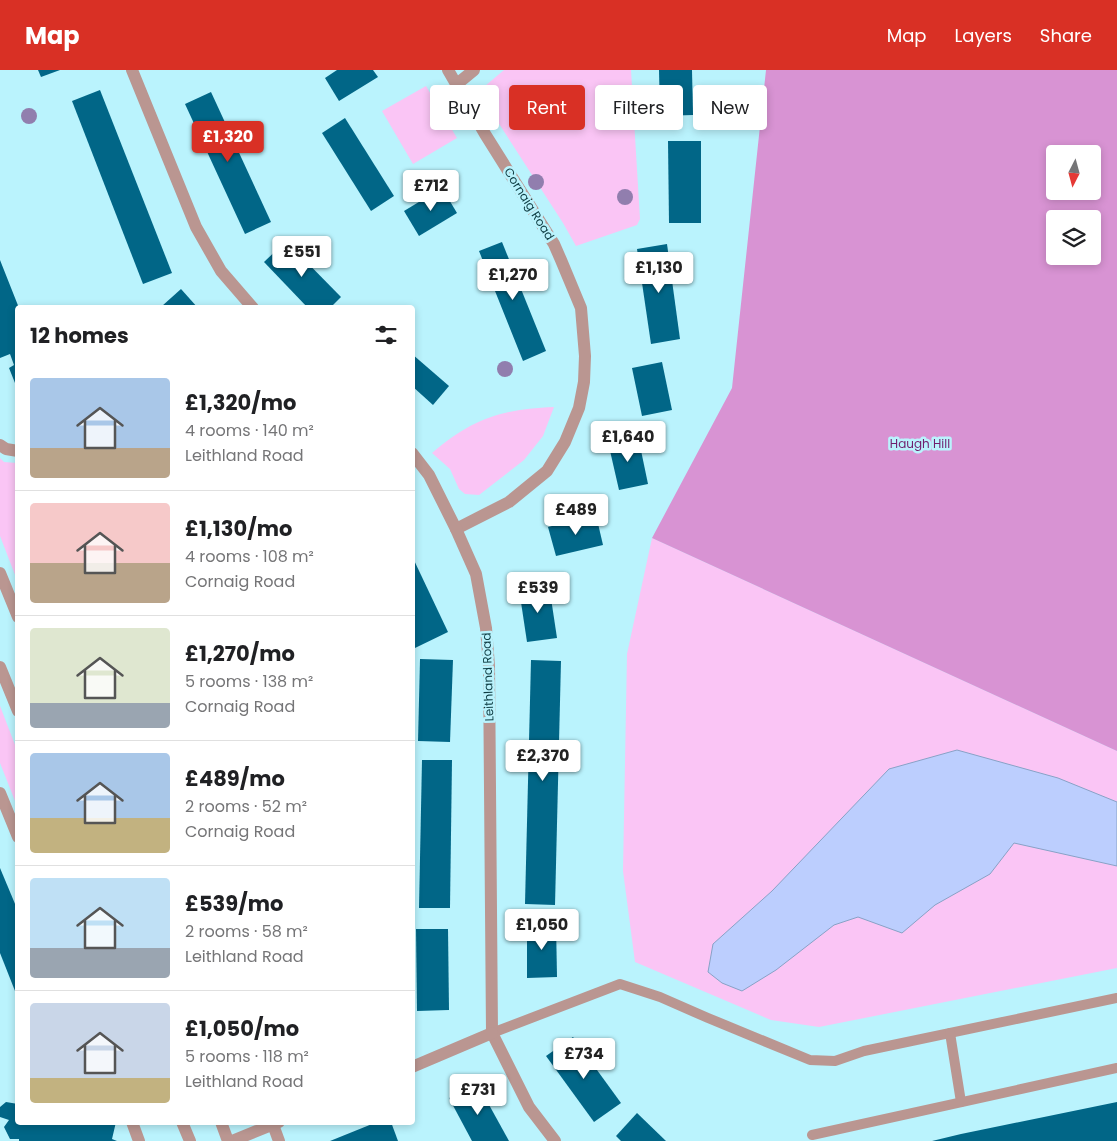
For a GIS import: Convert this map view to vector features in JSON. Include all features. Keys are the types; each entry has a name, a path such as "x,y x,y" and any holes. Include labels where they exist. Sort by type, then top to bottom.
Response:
{"street":[{"path":"132,70 196,227 221,271 250,305"},
{"name":"Cornaig Road","path":"448,70 485,134 554,244 581,308 586,356 579,408 565,442 547,471 509,502 456,529"},
{"path":"457,84 474,70"},
{"path":"0,445 6,449 15,450"},
{"name":"Leithland Road","path":"415,456 429,475 476,574 486,628 489,666 492,1033 530,1106 555,1141"},
{"path":"0,573 15,610"},
{"path":"0,668 15,704"},
{"path":"0,793 15,829"},
{"path":"415,1066 492,1033"},
{"path":"133,1125 139,1141"},
{"path":"183,1125 190,1141"},
{"path":"221,1125 228,1141"},
{"path":"232,1141 270,1125"},
{"path":"276,1125 280,1141"}],"lane":[{"path":"492,1033 620,984 660,996 810,1060 835,1061 864,1051 1117,998"},
{"path":"950,1034 961,1102"},
{"path":"812,1135 1117,1068"}],"shaded area":[{"path":"504,70 631,70 632,85 595,85 595,130 635,130 640,219 637,225 576,246 499,124 499,85 486,85"},
{"path":"426,86 430,93 430,130 452,130 457,138 413,164 382,111"},
{"path":"554,407 543,436 524,460 479,495 465,494 459,489 450,469 432,453 460,432 488,418 518,410"},
{"path":"0,458 4,462 15,463 15,575 0,536"},
{"path":"652,538 1117,751 1117,968 819,1027 771,1020 635,962 623,871 627,654"},
{"path":"0,706 15,745 15,801 0,763"}],"green space":[{"name":"Haugh Hill","path":"766,70 1117,70 1117,751 652,538 732,388 760,130 767,130 767,85 764,85"}],"water":[{"path":"957,750 1058,778 1117,802 1117,866 1014,843 990,874 935,905 902,933 858,917 834,925 776,970 742,991 722,983 708,972 713,944 772,891 889,769"}],"building":[{"path":"38,70 60,70 41,77"},
{"path":"337,70 373,70 378,77 339,101 325,78"},
{"path":"659,70 692,70 693,115 683,115 683,85 659,85"},
{"path":"100,90 172,273 143,284 72,101"},
{"path":"211,92 271,222 245,234 185,104"},
{"path":"345,118 394,196 371,211 322,133"},
{"path":"668,141 701,141 701,223 669,223"},
{"path":"442,188 457,213 419,236 404,211"},
{"path":"286,241 341,297 333,305 305,305 264,262"},
{"path":"502,242 546,351 523,361 479,251"},
{"path":"667,244 680,339 651,344 637,249"},
{"path":"0,260 18,305 15,305 15,383 9,368 14,365 10,354 0,358"},
{"path":"181,289 195,305 163,305"},
{"path":"415,357 449,386 433,405 415,389"},
{"path":"662,362 672,410 642,416 632,368"},
{"path":"638,436 648,484 619,490 608,442"},
{"path":"596,515 603,545 556,556 548,527"},
{"path":"415,562 448,632 415,648"},
{"path":"549,585 557,638 527,642 519,589"},
{"path":"420,659 453,660 450,742 418,741"},
{"path":"531,660 561,661 555,905 525,904"},
{"path":"422,760 452,760 450,908 419,908"},
{"path":"0,868 15,904 15,991 0,953"},
{"path":"556,923 557,977 527,978 527,924"},
{"path":"416,929 448,929 449,1010 417,1011"},
{"path":"573,1037 621,1103 594,1122 546,1056"},
{"path":"477,1083 509,1141 472,1141 449,1098"},
{"path":"6,1102 15,1104 15,1125 115,1125 112,1139 117,1141 19,1141 19,1139 10,1139 4,1127 9,1120 0,1117 0,1107"},
{"path":"1117,1102 1117,1141 932,1141 961,1134"},
{"path":"637,1113 666,1141 621,1141 616,1136"},
{"path":"370,1125 392,1125 398,1141 330,1141"}]}
